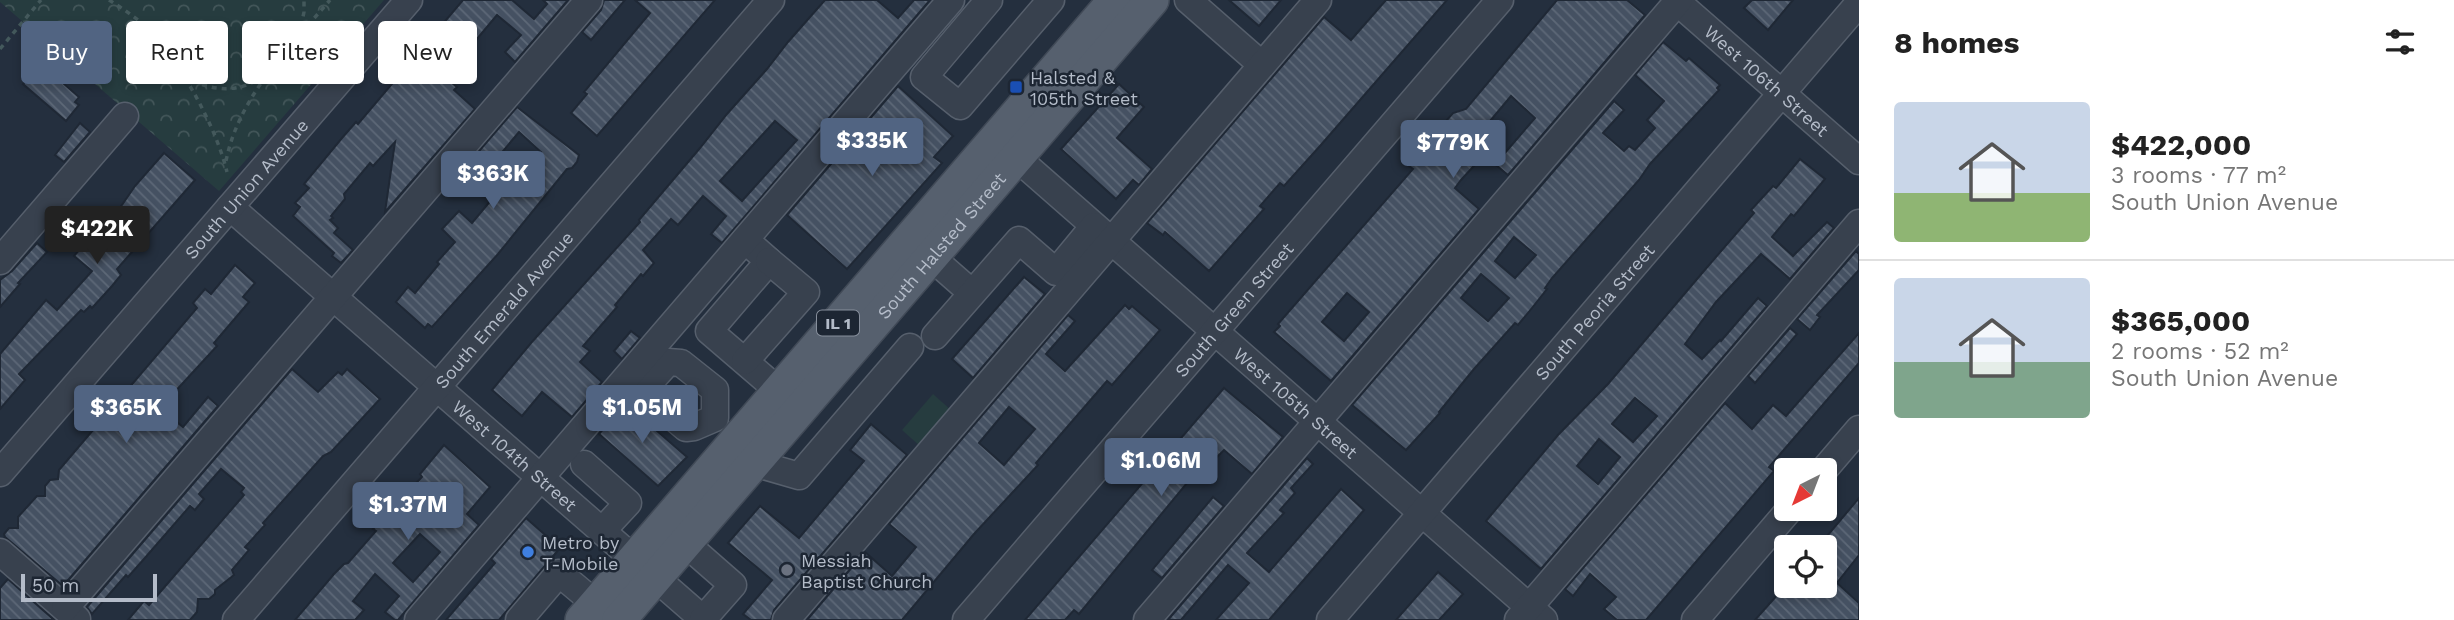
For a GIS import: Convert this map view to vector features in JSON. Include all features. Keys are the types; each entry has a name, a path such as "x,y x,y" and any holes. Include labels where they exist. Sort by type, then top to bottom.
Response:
{"main road":[{"name":"South Halsted Street","path":"645,568 685,543 736,440 845,358 931,257 1006,148 1115,0"},
{"name":"South Halsted Street","path":"599,615 645,568 736,440 779,391 1006,148 1152,0"}],"street":[{"name":"South Union Avenue","path":"0,473 408,0"},
{"path":"0,552 72,614 333,296 589,0"},
{"name":"South Emerald Avenue","path":"236,620 771,0"},
{"path":"418,620 951,0"},
{"path":"989,0 925,78 960,106 1051,0"},
{"path":"1188,0 1262,65"},
{"name":"South Green Street","path":"965,620 1500,0"},
{"path":"786,620 1103,233 1262,65 1316,1"},
{"path":"1147,620 1677,1"},
{"name":"West 106th Street","path":"1677,1 1859,160"},
{"name":"South Peoria Street","path":"1330,620 1859,3"},
{"path":"0,261 125,116"},
{"name":"West 105th Street","path":"1006,148 1422,513 1530,616"},
{"name":"West 104th Street","path":"230,207 703,620"},
{"path":"1530,616 1859,223"},
{"path":"935,336 1019,240 1056,272 1103,233"},
{"path":"745,240 806,292 745,360"},
{"path":"931,257 972,293"},
{"path":"769,261 709,331 779,391"},
{"path":"736,440 799,476 910,347"},
{"path":"845,358 876,384"},
{"path":"1834,458 1859,429"},
{"path":"584,464 628,503 602,531"},
{"path":"1695,620 1779,522"},
{"path":"685,543 733,585 703,620"},
{"path":"519,620 559,573 599,615"}],"path":[{"path":"0,49 41,0"},
{"path":"109,0 136,21"},
{"path":"302,21 303,0"},
{"path":"312,21 330,0"},
{"path":"187,84 214,135 227,172"},
{"path":"202,84 211,88 230,89 250,84"},
{"path":"225,164 237,126 260,84"}],"green space":[{"path":"384,0 364,23 364,21 242,21 242,84 311,84 219,191 95,84 112,84 112,21 22,21 0,2"},
{"path":"933,394 952,411 921,447 902,430"}],"building":[{"path":"463,0 512,0 534,19 547,4 543,0 568,0 515,62 505,52 521,35 497,15 477,39 477,21 445,21"},
{"path":"604,0 625,0 591,40 582,32 601,10"},
{"path":"635,0 715,0 597,136 571,113 587,94 584,92 650,13"},
{"path":"825,0 877,0 898,18 914,0 930,0 722,243 711,234 726,216 703,196 678,225 671,219 643,250 654,263 643,276 641,274 583,346 590,351 580,362 602,382 572,417 542,392 522,416 492,390 640,222","holes":["775,121 797,140 742,201 720,181"]},
{"path":"1229,0 1281,0 1259,26"},
{"path":"1386,0 1447,0 1284,186 1280,183 1260,206 1264,209 1209,271 1165,232 1163,235 1147,223 1324,17 1351,40"},
{"path":"1557,0 1627,0 1645,15 1508,175 1484,155 1461,180 1455,188 1479,209 1331,381 1274,332 1280,326 1278,324 1413,169 1409,166 1414,157 1421,150 1452,137 1442,129 1446,121 1453,113 1466,109","holes":["1511,96 1535,118 1504,154 1480,133","1347,293 1369,312 1344,341 1322,322"]},
{"path":"1752,0 1793,0 1768,30 1744,8"},
{"path":"1663,42 1686,61 1689,58 1720,85 1717,88 1719,90 1650,164 1552,278 1545,288 1547,289 1518,325 1515,323 1406,450 1352,405 1614,101 1624,110 1603,133 1624,151 1629,146 1635,150 1655,128 1647,120 1664,101 1635,75","holes":["1514,237 1536,255 1515,278 1495,261","1481,274 1509,298 1488,321 1461,298"]},
{"path":"23,84 64,84 79,97 75,102 79,105 66,121"},
{"path":"392,84 453,84 457,87 454,90 475,109 385,212 395,142 373,166 370,163 344,194 345,199 331,216 333,218 330,220 338,228 334,233 353,250 341,263 332,256 334,253 293,216 300,207 295,203 309,188 304,184 356,122 358,124"},
{"path":"1119,84 1144,107 1117,138 1152,169 1139,185 1133,180 1116,199 1061,149"},
{"path":"898,86 953,136 934,157 942,163 847,269 787,215"},
{"path":"517,107 579,155 577,162 567,169 498,254 432,327 428,324 425,328 396,302 408,287 415,293 455,242 442,229 459,211 472,223 497,193 467,165","holes":["519,132 541,152 516,181 493,163"]},
{"path":"80,123 90,132 64,162 55,155"},
{"path":"164,153 195,180 117,269 121,275 112,286 92,308 90,306 84,312 81,310 19,374 25,380 0,409 0,354 46,300 57,310 92,271 74,256 114,210 117,212 135,186"},
{"path":"1800,159 1825,179 1772,237 1793,256 1827,222 1834,228 1790,279 1761,254 1716,302 1685,344 1702,359 1758,298 1767,306 1541,569 1486,521 1558,435 1608,384 1754,213 1751,210 1773,186 1776,188","holes":["1635,398 1657,416 1633,442 1612,424","1599,439 1620,457 1598,484 1577,466"]},
{"path":"37,243 47,252 0,307 0,280 12,271"},
{"path":"1856,251 1859,254 1859,270 1817,315 1820,317 1810,330 1797,319"},
{"path":"235,265 255,283 243,297 249,302 214,343 217,346 160,408 183,427 208,397 218,406 63,586 4,534 9,528 18,528 18,517 37,496 45,496 45,486 50,480 58,479 59,470 197,308 193,303 205,289 211,294"},
{"path":"1024,277 1045,294 973,378 952,359"},
{"path":"1125,305 1129,309 1132,306 1160,330 1112,385 1107,381 1036,463 1038,465 974,534 902,620 807,620 865,552 892,576 916,547 889,524 1068,315 1075,321 1046,354 1065,371","holes":["1009,407 1035,429 1004,465 979,443"]},
{"path":"1790,328 1797,334 1755,383 1748,376"},
{"path":"631,331 640,338 622,359 614,351"},
{"path":"1859,333 1859,363 1774,458 1769,467 1774,471 1646,620 1617,620 1604,609 1616,597 1590,574 1573,596 1565,589 1725,403 1752,429 1773,405 1786,416"},
{"path":"292,369 318,392 338,372 342,375 347,369 380,399 331,452 323,456 263,523 265,525 245,547 249,550 232,570 234,575 215,590 215,594 209,599 198,599 197,612 190,620 128,620 144,601 149,605 244,495 241,492 244,488 221,469 199,494 204,499 195,510 190,506 92,614 87,607"},
{"path":"1224,388 1283,437 1252,474 1224,450 1213,461 1211,459 1201,466 1079,614 1074,610 1065,620 1025,620"},
{"path":"625,403 687,457 658,486 599,434"},
{"path":"871,424 907,455 774,610 771,620 751,620 743,614 772,580 728,543 760,506 799,538 864,461 850,450"},
{"path":"444,445 490,487 467,514 479,525 398,620 385,612 399,596 375,574 353,601 364,610 355,620 295,620 334,574 348,563 376,531 373,529 422,477 420,474","holes":["420,534 440,552 413,582 393,563"]},
{"path":"1307,458 1313,464 1291,488 1295,493 1280,510 1284,513 1247,553 1269,572 1341,489 1364,510 1334,545 1269,620 1216,620 1249,583 1228,565 1181,620 1168,620"},
{"path":"1213,497 1224,506 1162,578 1152,570"},
{"path":"1859,498 1859,555 1837,583 1837,535 1828,535"},
{"path":"526,518 560,548 499,620 446,620 495,563 491,559"},
{"path":"1438,572 1463,594 1439,620 1396,620"},
{"path":"8,579 54,620 0,620 0,588"},
{"path":"1837,583 1859,603 1859,620 1755,620 1775,598 1837,598"}],"place":[{"name":"Halsted & 105th Street","path":"1016,87"},
{"name":"Metro by T-Mobile","path":"528,552"},
{"name":"Messiah Baptist Church","path":"787,570"}]}
